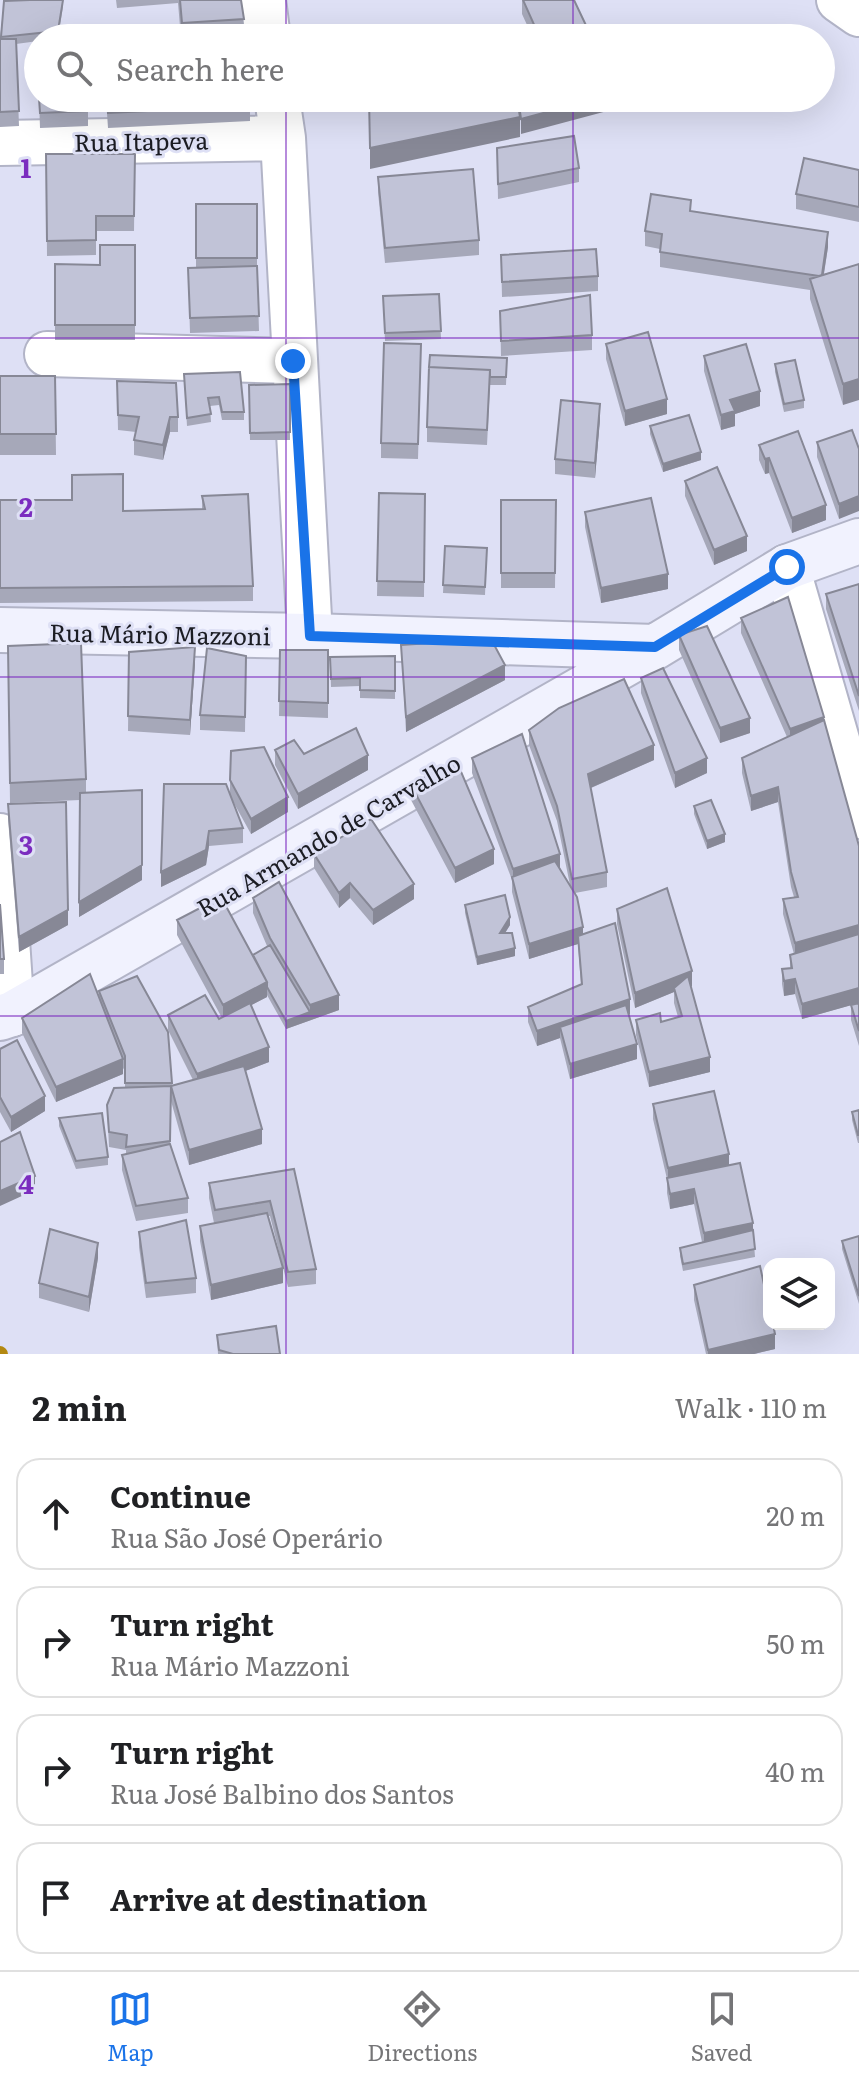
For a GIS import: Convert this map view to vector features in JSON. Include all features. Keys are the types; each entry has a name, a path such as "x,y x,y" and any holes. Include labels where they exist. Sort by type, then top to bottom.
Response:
{"street":[{"path":"263,0 266,24"},
{"path":"839,0 859,14"},
{"path":"280,118 310,636"},
{"name":"Rua Itapeva","path":"0,143 280,118"},
{"path":"47,354 293,361"},
{"name":"Rua Armando de Carvalho","path":"6,1016 655,647 787,567 859,541"},
{"path":"787,567 859,816"},
{"name":"Rua Mário Mazzoni","path":"0,630 655,647"},
{"path":"0,836 6,1016"}],"building":[{"path":"63,0 59,24 24,24 24,35 1,37 4,1"},
{"path":"180,0 241,0 244,19 182,23"},
{"path":"523,0 574,0 585,24 534,24"},
{"path":"0,39 16,39 19,111 0,112"},
{"path":"369,112 519,112 520,117 370,148"},
{"path":"520,112 547,112 521,119"},
{"path":"574,136 579,168 498,184 497,148"},
{"path":"46,154 135,154 134,216 96,216 96,240 47,241"},
{"path":"804,158 859,170 859,207 796,194"},
{"path":"473,169 479,240 385,248 378,177"},
{"path":"651,194 691,200 690,211 828,232 822,275 660,252 662,234 645,231"},
{"path":"196,204 257,204 257,258 196,258"},
{"path":"100,245 135,245 135,325 55,325 55,264 100,265"},
{"path":"596,249 598,276 502,282 501,255"},
{"path":"859,264 859,379 843,384 810,279"},
{"path":"257,266 259,316 190,318 188,268"},
{"path":"439,294 441,331 385,333 383,296"},
{"path":"590,295 592,335 501,341 500,311"},
{"path":"648,332 667,399 625,411 606,344"},
{"path":"384,343 421,344 418,444 381,443"},
{"path":"746,344 760,391 730,400 735,411 721,415 704,356"},
{"path":"430,355 507,358 506,377 490,377 490,370 429,367"},
{"path":"795,360 804,400 784,404 775,364"},
{"path":"429,367 490,370 487,430 427,427"},
{"path":"240,372 244,412 222,412 219,397 208,398 211,414 187,418 184,374"},
{"path":"0,376 55,376 56,434 0,434"},
{"path":"117,381 176,383 178,417 170,417 163,445 134,440 139,417 118,415"},
{"path":"290,384 290,432 250,433 249,385"},
{"path":"561,400 600,404 595,463 555,459"},
{"path":"689,415 701,452 663,464 650,426"},
{"path":"852,430 859,449 859,496 839,504 817,442"},
{"path":"798,431 826,505 792,518 769,458 765,459 759,445"},
{"path":"717,467 747,536 714,550 685,481"},
{"path":"123,474 123,511 205,509 202,496 248,494 253,586 0,588 0,500 72,500 72,475"},
{"path":"379,493 425,494 424,582 377,581"},
{"path":"651,498 668,574 601,588 585,512"},
{"path":"501,500 556,500 555,573 501,573"},
{"path":"445,546 487,548 485,587 443,585"},
{"path":"859,584 859,696 826,594"},
{"path":"788,597 824,717 790,729 741,618"},
{"path":"707,626 750,718 720,728 679,635"},
{"path":"491,639 505,665 406,717 401,645"},
{"path":"81,643 86,779 10,783 8,646"},
{"path":"195,647 190,720 128,716 129,652"},
{"path":"207,648 246,656 245,717 200,715"},
{"path":"280,650 328,650 328,703 279,701"},
{"path":"395,656 395,691 360,690 360,678 331,679 330,657"},
{"path":"663,668 707,758 675,773 641,678"},
{"path":"624,679 654,745 588,774 607,872 572,879 557,806 529,730 559,708"},
{"path":"824,720 859,846 859,925 795,943 783,899 798,897 791,872 778,787 751,796 742,758"},
{"path":"356,728 368,755 298,794 275,750 294,740 304,754"},
{"path":"522,734 560,854 513,869 472,758"},
{"path":"264,747 288,797 251,819 230,780 231,751"},
{"path":"456,760 494,849 455,868 411,785"},
{"path":"164,784 226,784 243,828 209,831 206,850 161,872"},
{"path":"142,790 142,865 79,902 80,793"},
{"path":"711,800 725,834 707,841 694,806"},
{"path":"66,802 68,910 19,937 8,804"},
{"path":"371,819 414,884 373,910 350,883 339,893 314,854"},
{"path":"555,861 577,897 583,927 529,944 512,877"},
{"path":"279,882 339,995 310,1005 270,938 253,898"},
{"path":"667,888 692,971 635,993 617,909"},
{"path":"505,895 510,917 500,933 512,933 515,948 477,957 465,905"},
{"path":"221,897 267,982 223,1005 177,920"},
{"path":"0,904 4,959 0,959"},
{"path":"615,923 630,999 537,1031 528,1007 582,984 578,936"},
{"path":"859,934 859,988 802,1004 795,979 784,981 782,969 792,968 790,955"},
{"path":"270,945 310,1012 286,1021 253,955"},
{"path":"90,974 123,1059 56,1087 22,1018"},
{"path":"137,976 168,1032 172,1083 125,1083 125,1056 99,991"},
{"path":"688,976 710,1057 649,1072 636,1020 660,1013 661,1022 682,1016 674,988"},
{"path":"205,995 219,1019 250,1003 269,1047 197,1074 168,1015"},
{"path":"859,1003 859,1031 851,1005"},
{"path":"626,1005 637,1044 570,1064 560,1027"},
{"path":"17,1040 45,1096 11,1117 0,1097 0,1049"},
{"path":"244,1066 262,1129 189,1150 171,1086"},
{"path":"171,1086 170,1141 126,1147 127,1135 109,1132 107,1105 114,1088"},
{"path":"714,1091 729,1154 668,1168 653,1104"},
{"path":"859,1110 859,1135 858,1135 852,1112"},
{"path":"102,1113 108,1157 76,1161 59,1118"},
{"path":"20,1132 35,1176 0,1191 0,1142"},
{"path":"170,1144 188,1198 136,1206 122,1155"},
{"path":"740,1163 753,1223 704,1233 694,1189 670,1194 667,1178"},
{"path":"294,1169 316,1269 288,1272 270,1201 215,1210 209,1183"},
{"path":"267,1213 283,1268 211,1285 200,1226"},
{"path":"186,1220 196,1278 146,1283 139,1232"},
{"path":"50,1229 98,1243 89,1297 39,1283"},
{"path":"753,1230 755,1249 683,1264 680,1248"},
{"path":"859,1236 859,1296 842,1241"},
{"path":"760,1266 763,1330 774,1330 775,1334 708,1350 694,1285"},
{"path":"276,1326 280,1354 233,1354 219,1350 217,1335"}],"route":[{"path":"293,361 310,636 655,647 787,567"}]}
